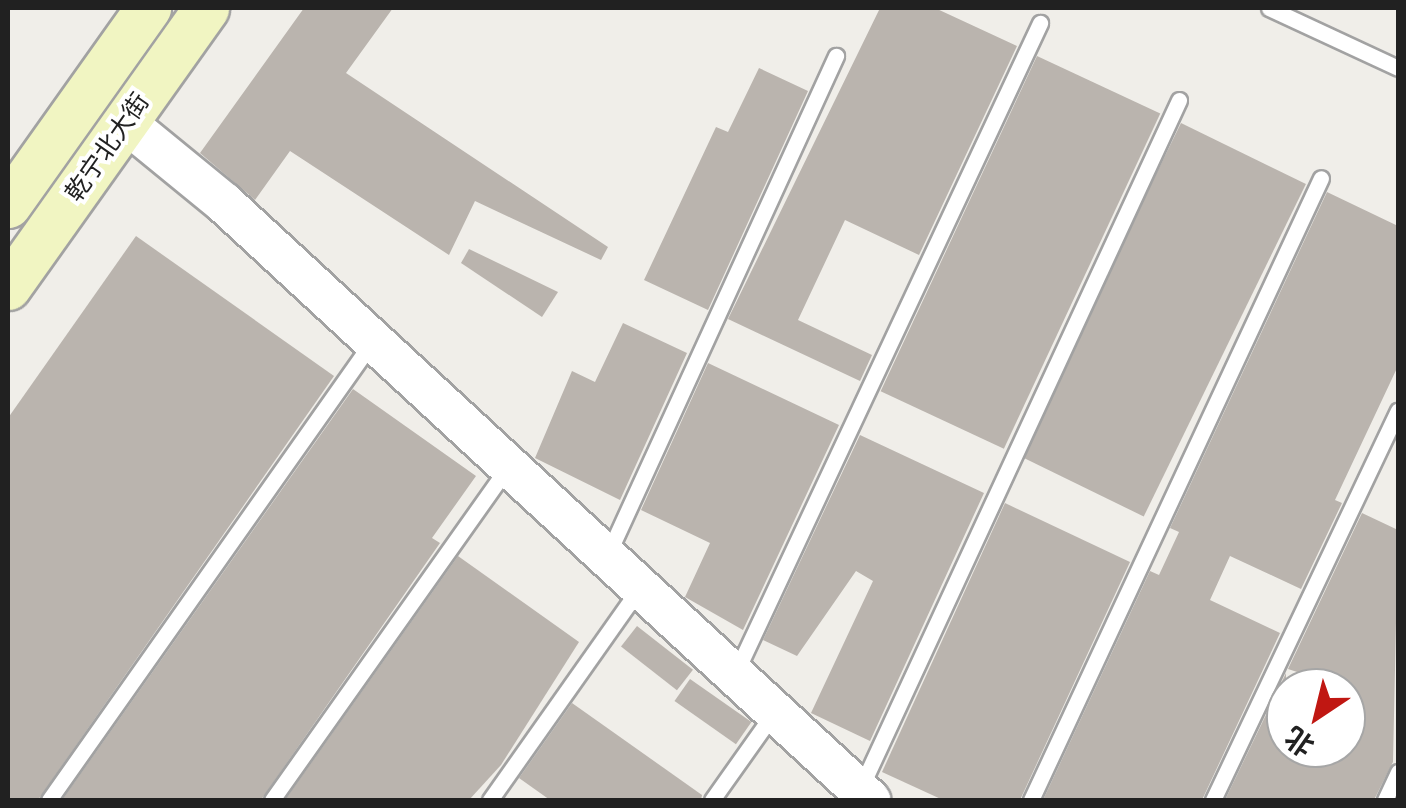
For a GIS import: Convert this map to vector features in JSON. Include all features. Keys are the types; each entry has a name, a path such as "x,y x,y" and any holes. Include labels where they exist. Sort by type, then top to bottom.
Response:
{"main road":[{"name":"乾宁北大街","path":"8,287 206,8"},
{"name":"乾宁北大街","path":"8,204 136,16"}],"street":[{"path":"124,122 373,340 864,796"}],"lane":[{"path":"1268,8 1398,68"},
{"path":"734,676 1040,23"},
{"path":"607,557 836,56"},
{"path":"864,796 1179,100"},
{"path":"1031,800 1320,178"},
{"path":"48,800 373,340"},
{"path":"1213,800 1398,410"},
{"path":"272,800 508,466"},
{"path":"490,800 640,588"},
{"path":"712,800 774,712"},
{"path":"1385,800 1398,772"}],"building":[{"path":"304,8 393,8 346,73 608,247 601,260 475,201 449,255 290,151 255,200 200,153"},
{"path":"880,8 935,8 1017,46 919,255 845,220 798,320 872,355 860,381 728,319"},
{"path":"1037,56 1160,113 1004,449 881,391"},
{"path":"759,68 808,91 708,310 644,280 716,127 728,132"},
{"path":"1181,123 1306,184 1144,516 1019,456"},
{"path":"1327,192 1398,226 1398,366 1335,500 1342,503 1301,589 1230,556 1210,600 1280,633 1202,800 1043,800 1150,571 1159,575 1179,532 1170,528"},
{"path":"136,236 334,376 38,800 8,800 8,418"},
{"path":"469,249 558,292 542,317 461,263"},
{"path":"623,323 687,353 620,500 535,458 572,371 595,382"},
{"path":"708,363 839,425 743,630 685,597 710,543 641,510"},
{"path":"353,389 476,476 432,538 440,543 261,800 62,800"},
{"path":"860,435 984,493 870,741 811,713 873,581 856,571 797,656 763,640"},
{"path":"1005,503 1130,562 1020,800 943,800 882,772"},
{"path":"1362,513 1398,530 1393,762 1374,800 1225,800 1266,715 1266,768 1366,768 1366,668 1288,668"},
{"path":"458,556 579,642 501,765 469,800 285,800"},
{"path":"637,626 693,670 677,690 621,646"},
{"path":"690,679 751,722 736,744 675,701"},
{"path":"572,703 702,795 701,800 550,800 519,778"}]}
